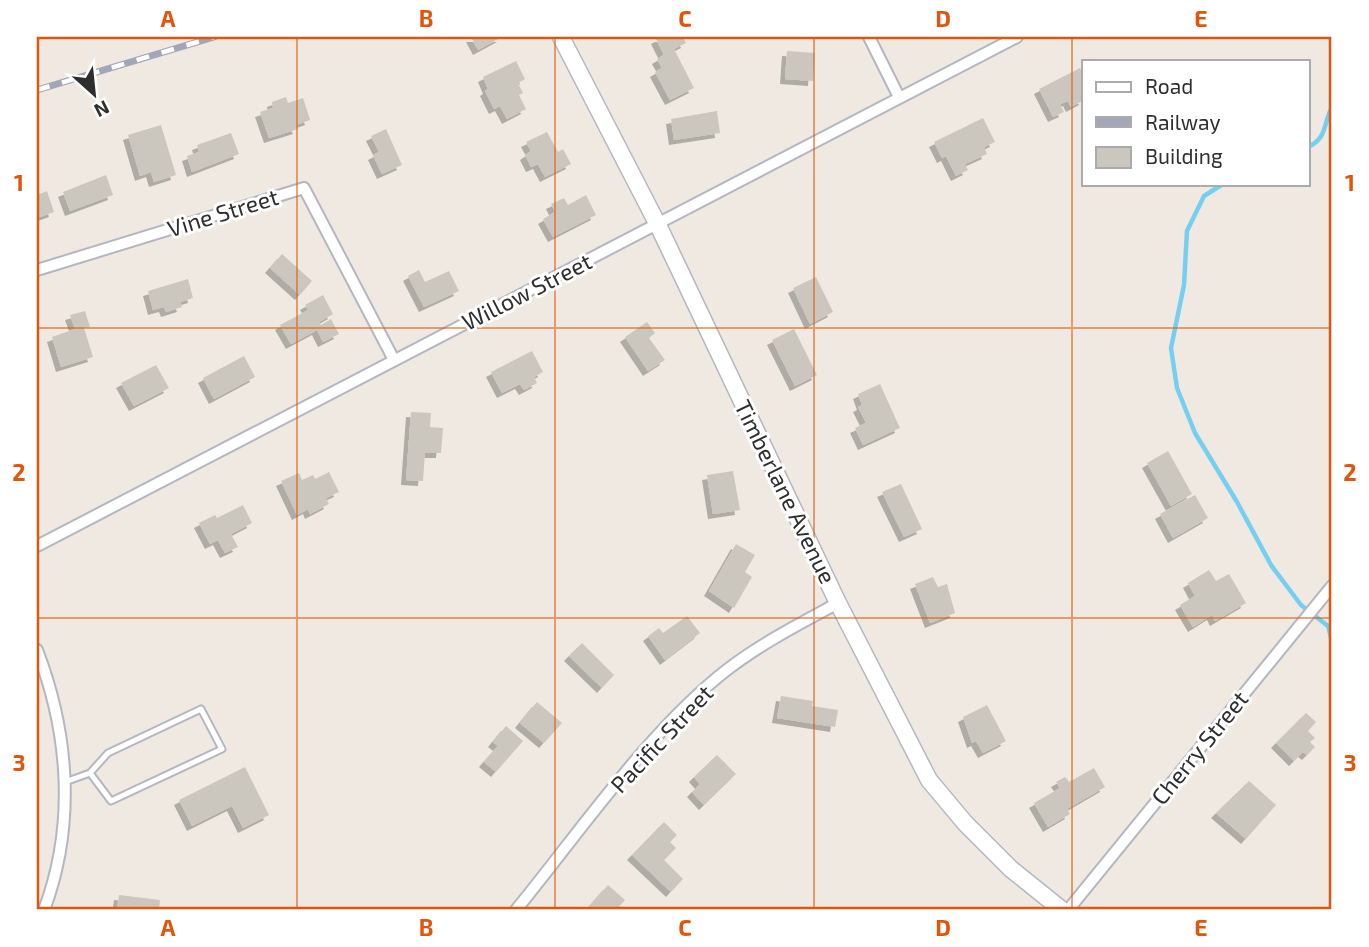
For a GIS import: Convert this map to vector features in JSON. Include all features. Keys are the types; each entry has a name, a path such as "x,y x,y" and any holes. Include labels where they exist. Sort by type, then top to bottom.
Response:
{"street":[{"name":"Timberlane Avenue","path":"561,37 658,225 838,603 929,780 993,850 1062,910"},
{"path":"869,37 899,97"},
{"name":"Willow Street","path":"37,546 1017,37"},
{"name":"Vine Street","path":"37,270 303,188 394,360"},
{"name":"Cherry Street","path":"1068,910 1332,586"},
{"name":"Pacific Street","path":"516,910 659,735 694,699 758,648 838,603"},
{"path":"37,650 53,691 64,748 65,782 62,830 53,887 44,910"}],"lane":[{"path":"65,782 90,773 108,753 201,709 222,749 111,801 90,773"}],"building":[{"path":"471,37 502,37 478,50"},
{"path":"683,37 686,43 674,49 694,88 670,100 655,72 662,68 657,59 664,55 656,39"},
{"path":"787,51 815,53 813,81 785,79"},
{"path":"516,61 525,79 518,83 523,93 519,95 526,109 507,119 500,106 494,109 485,91 488,89 483,77"},
{"path":"1080,68 1082,72 1082,101 1071,107 1068,101 1060,104 1064,112 1053,117 1039,89"},
{"path":"286,97 288,103 303,98 310,120 296,125 298,129 269,138 260,112 273,108 272,102"},
{"path":"717,111 720,133 674,140 671,119"},
{"path":"983,118 995,142 984,147 987,154 965,164 968,170 956,176 946,156 942,158 934,142"},
{"path":"161,125 176,175 154,182 151,172 140,176 128,135"},
{"path":"386,129 402,165 382,174 373,155 379,152 371,136"},
{"path":"547,132 558,152 563,149 571,164 545,177 538,164 531,167 525,155 531,151 526,142"},
{"path":"231,133 239,154 192,172 187,156 199,152 197,145"},
{"path":"106,175 113,195 70,211 63,192"},
{"path":"47,191 54,212 37,218 37,195"},
{"path":"586,195 596,215 553,237 543,219 555,212 551,204 564,198 568,205"},
{"path":"282,254 312,281 300,295 270,268"},
{"path":"419,270 425,282 449,271 459,291 424,307 408,276"},
{"path":"816,277 833,312 810,324 793,288"},
{"path":"188,279 193,298 180,302 182,307 166,312 164,307 153,310 148,291"},
{"path":"323,295 333,314 319,322 321,325 331,319 339,334 323,342 317,330 291,344 280,325 308,310 305,305"},
{"path":"85,311 90,327 84,328 93,357 61,367 52,337 75,329 70,315"},
{"path":"647,322 655,333 649,338 665,360 648,371 625,337"},
{"path":"794,329 817,375 795,386 772,340"},
{"path":"532,351 543,372 534,377 537,383 524,390 520,384 502,393 491,372"},
{"path":"244,356 255,377 214,399 203,378"},
{"path":"156,365 169,388 134,406 121,383"},
{"path":"880,384 900,428 863,445 855,428 866,423 858,407 862,405 858,394"},
{"path":"411,412 431,413 430,427 443,428 441,453 425,453 423,481 406,480"},
{"path":"1168,451 1192,494 1171,506 1147,463"},
{"path":"733,471 740,510 713,514 707,475"},
{"path":"329,472 339,492 326,498 329,504 310,514 308,509 297,515 281,481 299,473 302,480 313,475 315,479"},
{"path":"901,484 922,529 904,537 882,492"},
{"path":"1195,495 1208,518 1173,538 1160,514"},
{"path":"243,505 252,523 231,534 238,547 225,553 218,540 210,544 199,523 215,515 217,518"},
{"path":"736,544 755,555 745,572 752,577 734,608 709,591"},
{"path":"1209,570 1216,581 1229,574 1246,603 1215,621 1212,615 1193,627 1180,605 1195,596 1188,583"},
{"path":"933,577 938,587 947,584 955,613 930,623 915,584"},
{"path":"687,616 700,633 665,660 648,636 659,628 663,633"},
{"path":"582,643 614,675 602,688 569,656"},
{"path":"781,696 813,701 812,706 838,710 835,727 777,718"},
{"path":"537,702 562,723 544,743 520,723"},
{"path":"987,705 1006,741 983,753 976,741 972,743 963,717"},
{"path":"1306,713 1316,722 1308,731 1315,738 1310,742 1315,747 1307,755 1303,752 1294,761 1276,743"},
{"path":"506,726 523,741 496,772 484,762 498,746 493,742"},
{"path":"717,755 736,774 704,805 692,792 700,784 694,777"},
{"path":"245,767 269,815 243,828 232,806 192,826 179,800"},
{"path":"1094,768 1105,787 1067,809 1070,814 1048,827 1034,803 1060,788 1056,782 1065,777 1069,782"},
{"path":"1249,781 1276,805 1246,839 1216,813"},
{"path":"664,822 677,835 670,842 676,848 664,860 683,879 671,892 632,855"},
{"path":"608,885 625,900 616,910 586,910"},
{"path":"119,895 160,900 159,910 117,910"}],"waterway":[{"path":"1310,146 1322,135 1332,107"},
{"path":"1220,186 1204,196 1187,231 1184,285 1171,348 1177,388 1195,433 1271,565 1301,605 1328,626 1332,641"}],"railway":[{"path":"37,90 214,37"}]}
